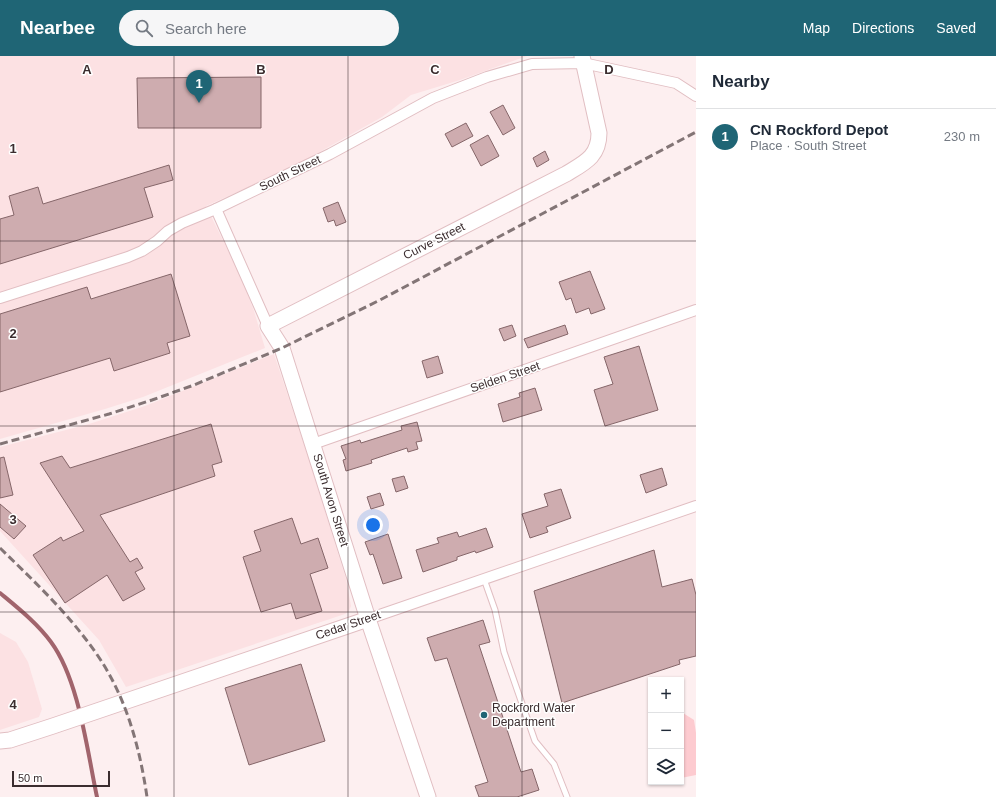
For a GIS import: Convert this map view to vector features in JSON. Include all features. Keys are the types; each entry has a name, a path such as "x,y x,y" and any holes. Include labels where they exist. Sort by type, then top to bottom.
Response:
{"street":[{"name":"South Street","path":"0,298 128,257 142,251 157,241 168,231 182,223 216,209 330,154 433,98 487,77 532,64 582,60 676,83 696,96"},
{"name":"Curve Street","path":"268,326 566,174 582,164 596,150 599,141 599,133 582,60"},
{"name":"South Avon Street","path":"216,209 268,326 282,348 368,618 428,797"},
{"name":"Selden Street","path":"313,444 696,310"},
{"name":"Cedar Street","path":"0,741 10,740 53,726 696,506"}],"lane":[{"path":"484,579 495,610 504,652 535,741 554,764 568,797"}],"shaded area":[{"path":"0,56 527,56 460,80 411,95 382,117 291,168 206,206 241,277 254,311 265,348 143,397 0,439"},
{"path":"274,354 306,450 346,579 351,606 349,611 345,614 126,687 99,640 0,531 0,447 89,424 145,406"},
{"path":"0,633 16,642 28,662 42,709 39,717 0,730"},
{"path":"684,714 694,720 696,733 696,775 684,777"}],"building":[{"path":"261,77 261,128 138,128 137,78"},
{"path":"503,105 515,128 503,135 490,112"},
{"path":"466,123 473,136 452,147 445,134"},
{"path":"488,135 499,156 481,166 470,145"},
{"path":"545,151 549,160 537,167 533,158"},
{"path":"169,165 173,180 144,188 153,217 0,264 0,219 14,215 9,196 38,187 43,204"},
{"path":"338,202 346,222 336,226 334,220 328,222 323,208"},
{"path":"590,271 605,309 591,314 589,308 576,313 571,298 566,300 559,282"},
{"path":"171,274 190,336 167,343 170,353 114,371 110,358 0,392 0,314 87,287 91,299"},
{"path":"512,325 516,336 504,341 499,329"},
{"path":"565,325 568,334 528,348 524,339"},
{"path":"639,346 658,410 605,426 594,390 613,384 604,357"},
{"path":"438,356 443,373 427,378 422,361"},
{"path":"535,388 542,410 503,422 498,404 520,397 519,393"},
{"path":"417,422 422,441 416,442 418,449 408,452 407,448 371,460 372,463 346,471 343,460 346,459 341,446 360,440 361,443 402,430 401,426"},
{"path":"211,424 222,462 212,465 215,476 100,515 130,562 137,558 143,568 135,572 145,589 123,601 107,575 65,603 33,555 61,537 63,541 84,531 40,463 62,456 70,468"},
{"path":"4,457 13,495 0,498 0,458"},
{"path":"662,468 667,485 646,493 640,475"},
{"path":"404,476 408,488 396,492 392,479"},
{"path":"561,489 571,518 546,527 548,532 530,538 522,514 548,506 544,494"},
{"path":"380,493 384,505 371,509 367,497"},
{"path":"0,504 26,526 14,539 0,527"},
{"path":"292,518 301,544 318,538 328,568 310,574 322,611 296,619 291,603 261,612 243,557 261,551 254,531"},
{"path":"486,528 493,547 476,553 475,551 457,557 457,560 423,572 416,550 439,543 437,538 457,532 459,537"},
{"path":"388,534 402,578 383,584 373,554 370,555 365,542"},
{"path":"654,550 662,587 692,579 696,595 696,656 679,660 680,664 562,703 534,591"},
{"name":"Rockford Water Department","path":"483,620 490,642 479,645 521,772 532,769 539,790 517,797 479,797 475,786 488,782 447,658 435,661 427,638"},
{"path":"301,664 325,741 249,765 225,688"}],"waterway":[{"path":"0,593 40,628 61,658 69,676 81,716 97,797"}],"railway":[{"path":"0,444 109,414 152,400 194,385 282,348 380,300 696,132"},
{"path":"0,548 66,615 100,659 118,691 131,725 147,797"}],"place":[{"name":"CN Rockford Depot","path":"199,103"},
{"name":"Rockford Water Department","path":"484,715"}]}
